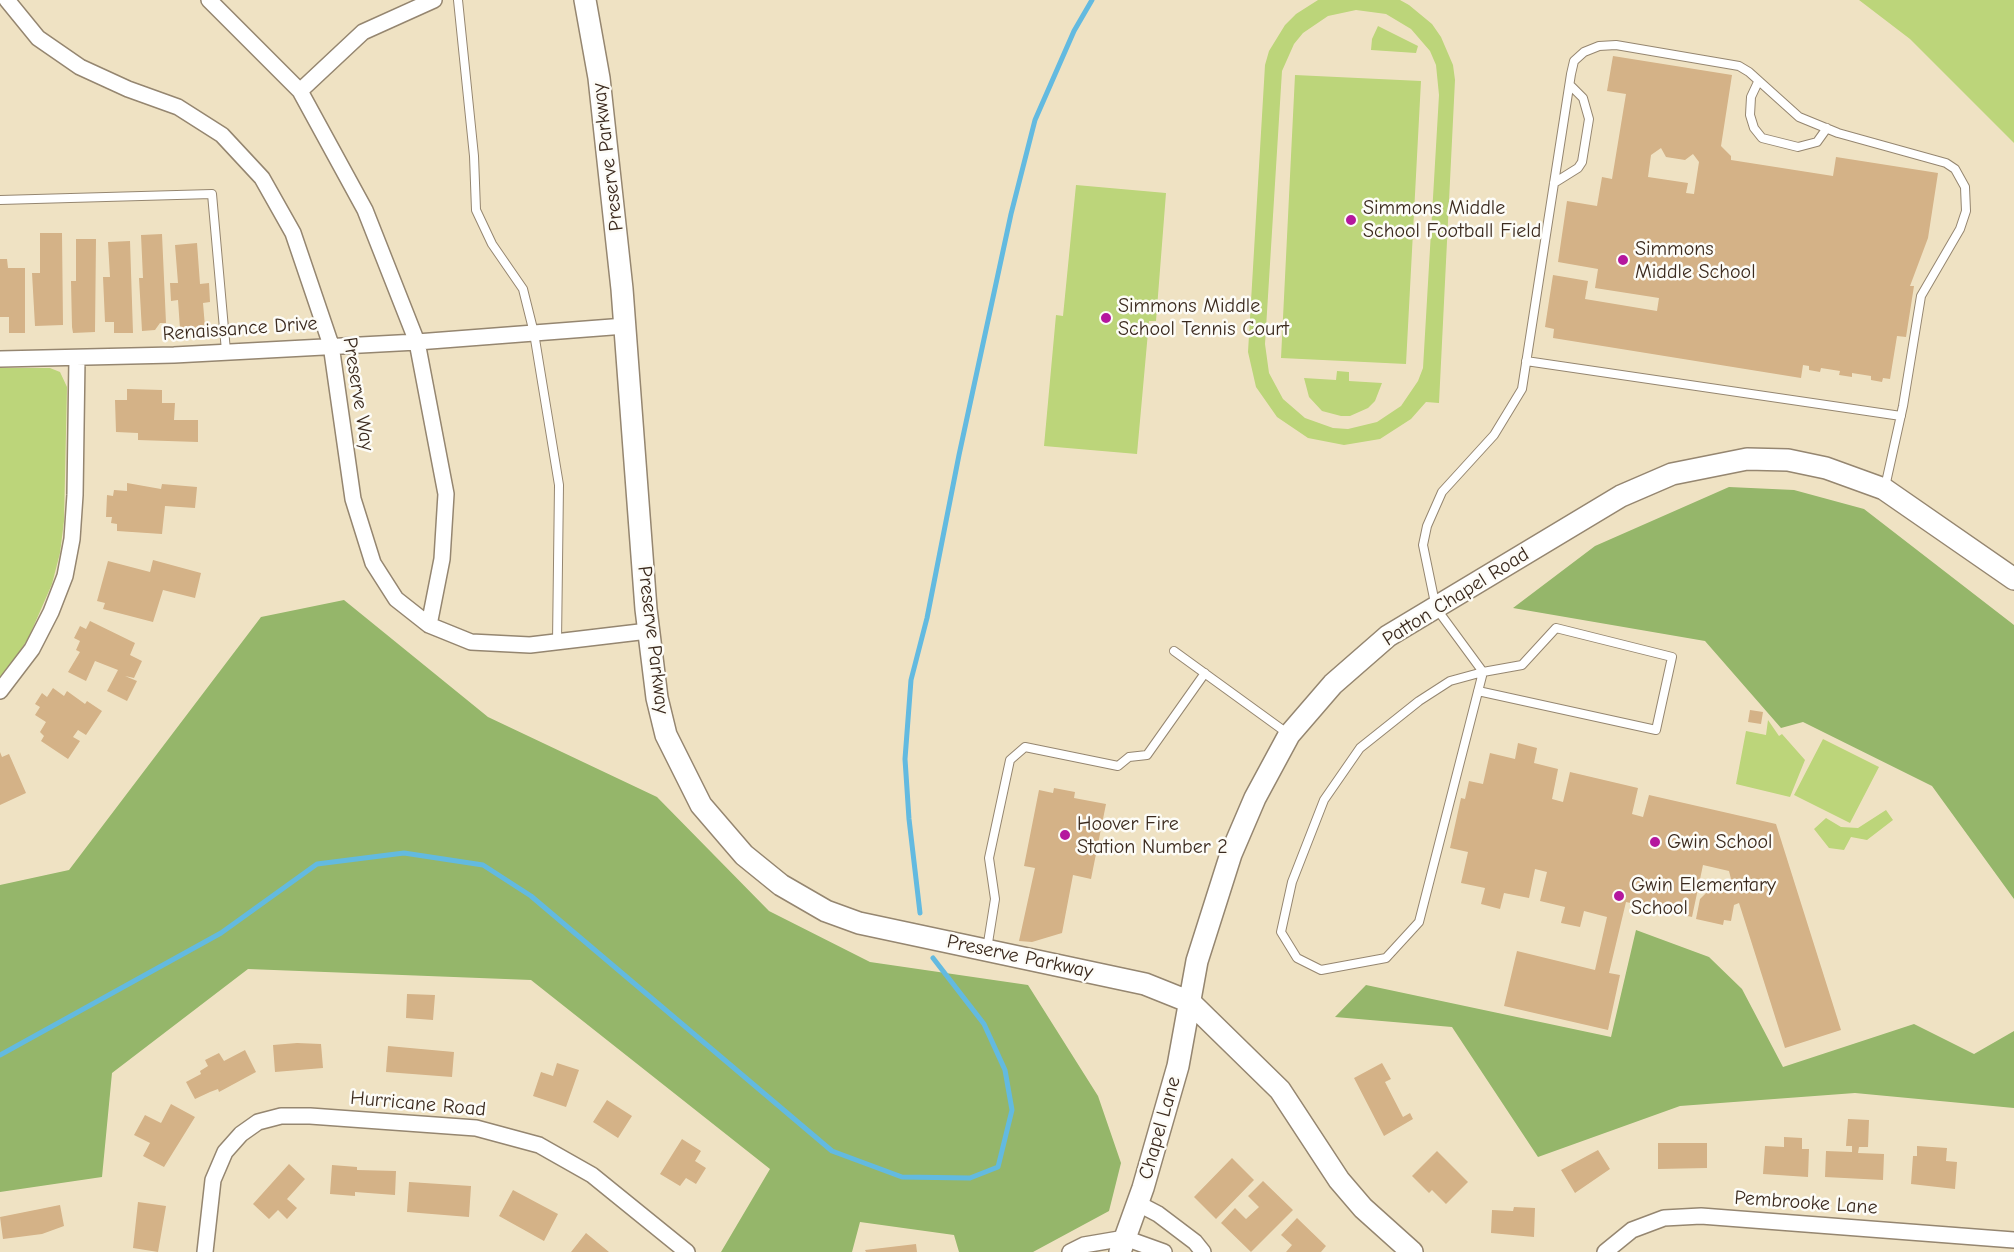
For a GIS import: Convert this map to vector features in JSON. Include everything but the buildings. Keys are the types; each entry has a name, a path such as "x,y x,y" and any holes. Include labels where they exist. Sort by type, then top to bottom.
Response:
{"street":[{"name":"Preserve Way","path":"7,0 38,38 80,67 128,89 178,106 222,135 262,178 293,233 331,345 353,499 373,563 396,599 429,625 471,642 530,645 648,631"},
{"path":"209,0 300,92 365,210 417,342 447,494 442,560 429,625"},
{"path":"300,92 363,32 434,0"},
{"name":"Preserve Parkway","path":"585,0 599,78 625,326 648,631 657,698 666,735 701,805 744,855 781,885 826,911 859,923 1145,984 1190,1002"},
{"name":"Renaissance Drive","path":"0,359 77,358 417,342 625,326"},
{"path":"0,691 32,649 51,612 64,576 72,539 75,495 77,358"},
{"name":"Patton Chapel Road","path":"1190,1002 1197,961 1231,854 1289,735 1333,684 1388,636 1621,496 1672,474 1747,459 1788,460 1826,468 1884,489 2014,579"},
{"path":"1190,1002 1280,1090 1339,1180 1363,1208 1412,1252"},
{"name":"Chapel Lane","path":"1122,1245 1178,1066 1190,1002"},
{"name":"Hurricane Road","path":"205,1252 213,1180 225,1152 241,1134 258,1122 281,1116 310,1116 476,1128 539,1145 592,1175 687,1252"},
{"path":"1137,1203 1158,1214 1195,1242 1203,1252"},
{"name":"Pembrooke Lane","path":"1605,1252 1632,1230 1664,1218 1701,1216 2014,1239"},
{"path":"1070,1252 1084,1245 1122,1245 1164,1252"}],"lane":[{"path":"458,0 474,156 476,210 492,244 523,289 534,333 559,485 557,642"},
{"path":"1483,672 1436,608 1423,545 1427,526 1442,492 1481,450 1522,389 1574,61 1584,52 1599,46 1616,45 1739,66 1749,72 1799,117 1827,128 1946,163 1955,169 1965,187 1966,211 1960,229 1921,296 1901,416 1884,489"},
{"path":"1758,82 1751,97 1750,115 1754,128 1762,138 1798,147 1817,142 1827,128"},
{"path":"1554,183 1578,168 1582,162 1589,119 1583,98 1570,85"},
{"path":"0,200 212,194 226,351"},
{"path":"1526,361 1901,416"},
{"path":"1478,691 1656,730 1672,657 1556,628 1522,665 1483,672 1450,681 1419,701 1360,748 1324,800 1292,882 1281,932 1297,958 1321,970 1386,958 1419,922 1478,691 1483,672"},
{"path":"1174,651 1289,735"},
{"path":"987,950 995,899 989,858 1010,760 1025,747 1118,766 1129,757 1147,755 1205,673"}],"green space":[{"path":"1318,0 1400,0 1432,24 1441,37 1453,65 1455,80 1439,403 1426,402 1411,419 1380,439 1344,445 1308,438 1277,417 1256,387 1248,352 1265,65 1269,51 1285,25 1296,14","holes":["1356,10 1386,14 1411,29 1430,51 1436,65 1439,95 1423,368 1418,381 1401,406 1377,422 1348,429 1333,428 1305,418 1283,399 1269,373 1265,344 1282,71 1294,44 1303,33 1328,16"]},
{"path":"1859,0 2014,0 2014,143 1910,39"},
{"path":"1378,26 1418,46 1416,53 1371,50 1372,39"},
{"name":"Simmons Middle School Football Field","path":"1295,75 1421,81 1406,364 1281,358"},
{"name":"Simmons Middle School Tennis Court","path":"1076,185 1166,193 1156,321 1149,321 1137,454 1044,446 1056,315 1063,316"},
{"path":"0,368 50,368 60,372 67,387 64,521 60,553 52,584 28,639 0,679"},
{"path":"1337,371 1349,372 1349,381 1382,383 1375,401 1368,408 1350,416 1322,411 1309,397 1304,378 1336,380"},
{"path":"1729,487 1794,490 1864,509 2014,625 2014,899 1932,786 1803,722 1781,728 1705,641 1513,608 1595,546"},
{"path":"344,600 488,717 657,797 769,911 870,962 1028,985 1098,1096 1121,1163 1109,1211 1033,1252 959,1252 954,1235 860,1222 852,1252 721,1252 770,1169 531,980 248,969 112,1073 102,1177 0,1192 0,885 69,870 261,617"},
{"path":"1768,720 1779,736 1782,734 1805,760 1790,797 1736,784 1746,731 1766,735"},
{"path":"1823,739 1879,767 1850,823 1794,795"},
{"path":"1886,810 1893,820 1867,840 1851,837 1844,850 1829,848 1814,829 1826,818 1841,827 1858,828"},
{"path":"1636,930 1709,957 1742,989 1783,1067 1914,1024 1974,1054 2014,1031 2014,1108 1855,1093 1680,1106 1538,1157 1452,1027 1335,1017 1366,985 1611,1037"}],"waterway":[{"path":"920,913 909,819 905,759 911,680 927,618 959,455 1011,214 1035,120 1074,31 1092,0"},
{"path":"0,1055 221,933 317,864 404,853 483,865 531,896 832,1151 902,1177 970,1178 998,1167 1012,1110 1005,1070 984,1024 933,958"}],"place":[{"name":"Simmons Middle School Football Field","path":"1351,220"},
{"name":"Simmons Middle School","path":"1623,260"},
{"name":"Simmons Middle School Tennis Court","path":"1106,318"},
{"name":"Hoover Fire Station Number 2","path":"1065,835"},
{"name":"Gwin School","path":"1655,842"},
{"name":"Gwin Elementary School","path":"1619,896"}]}
